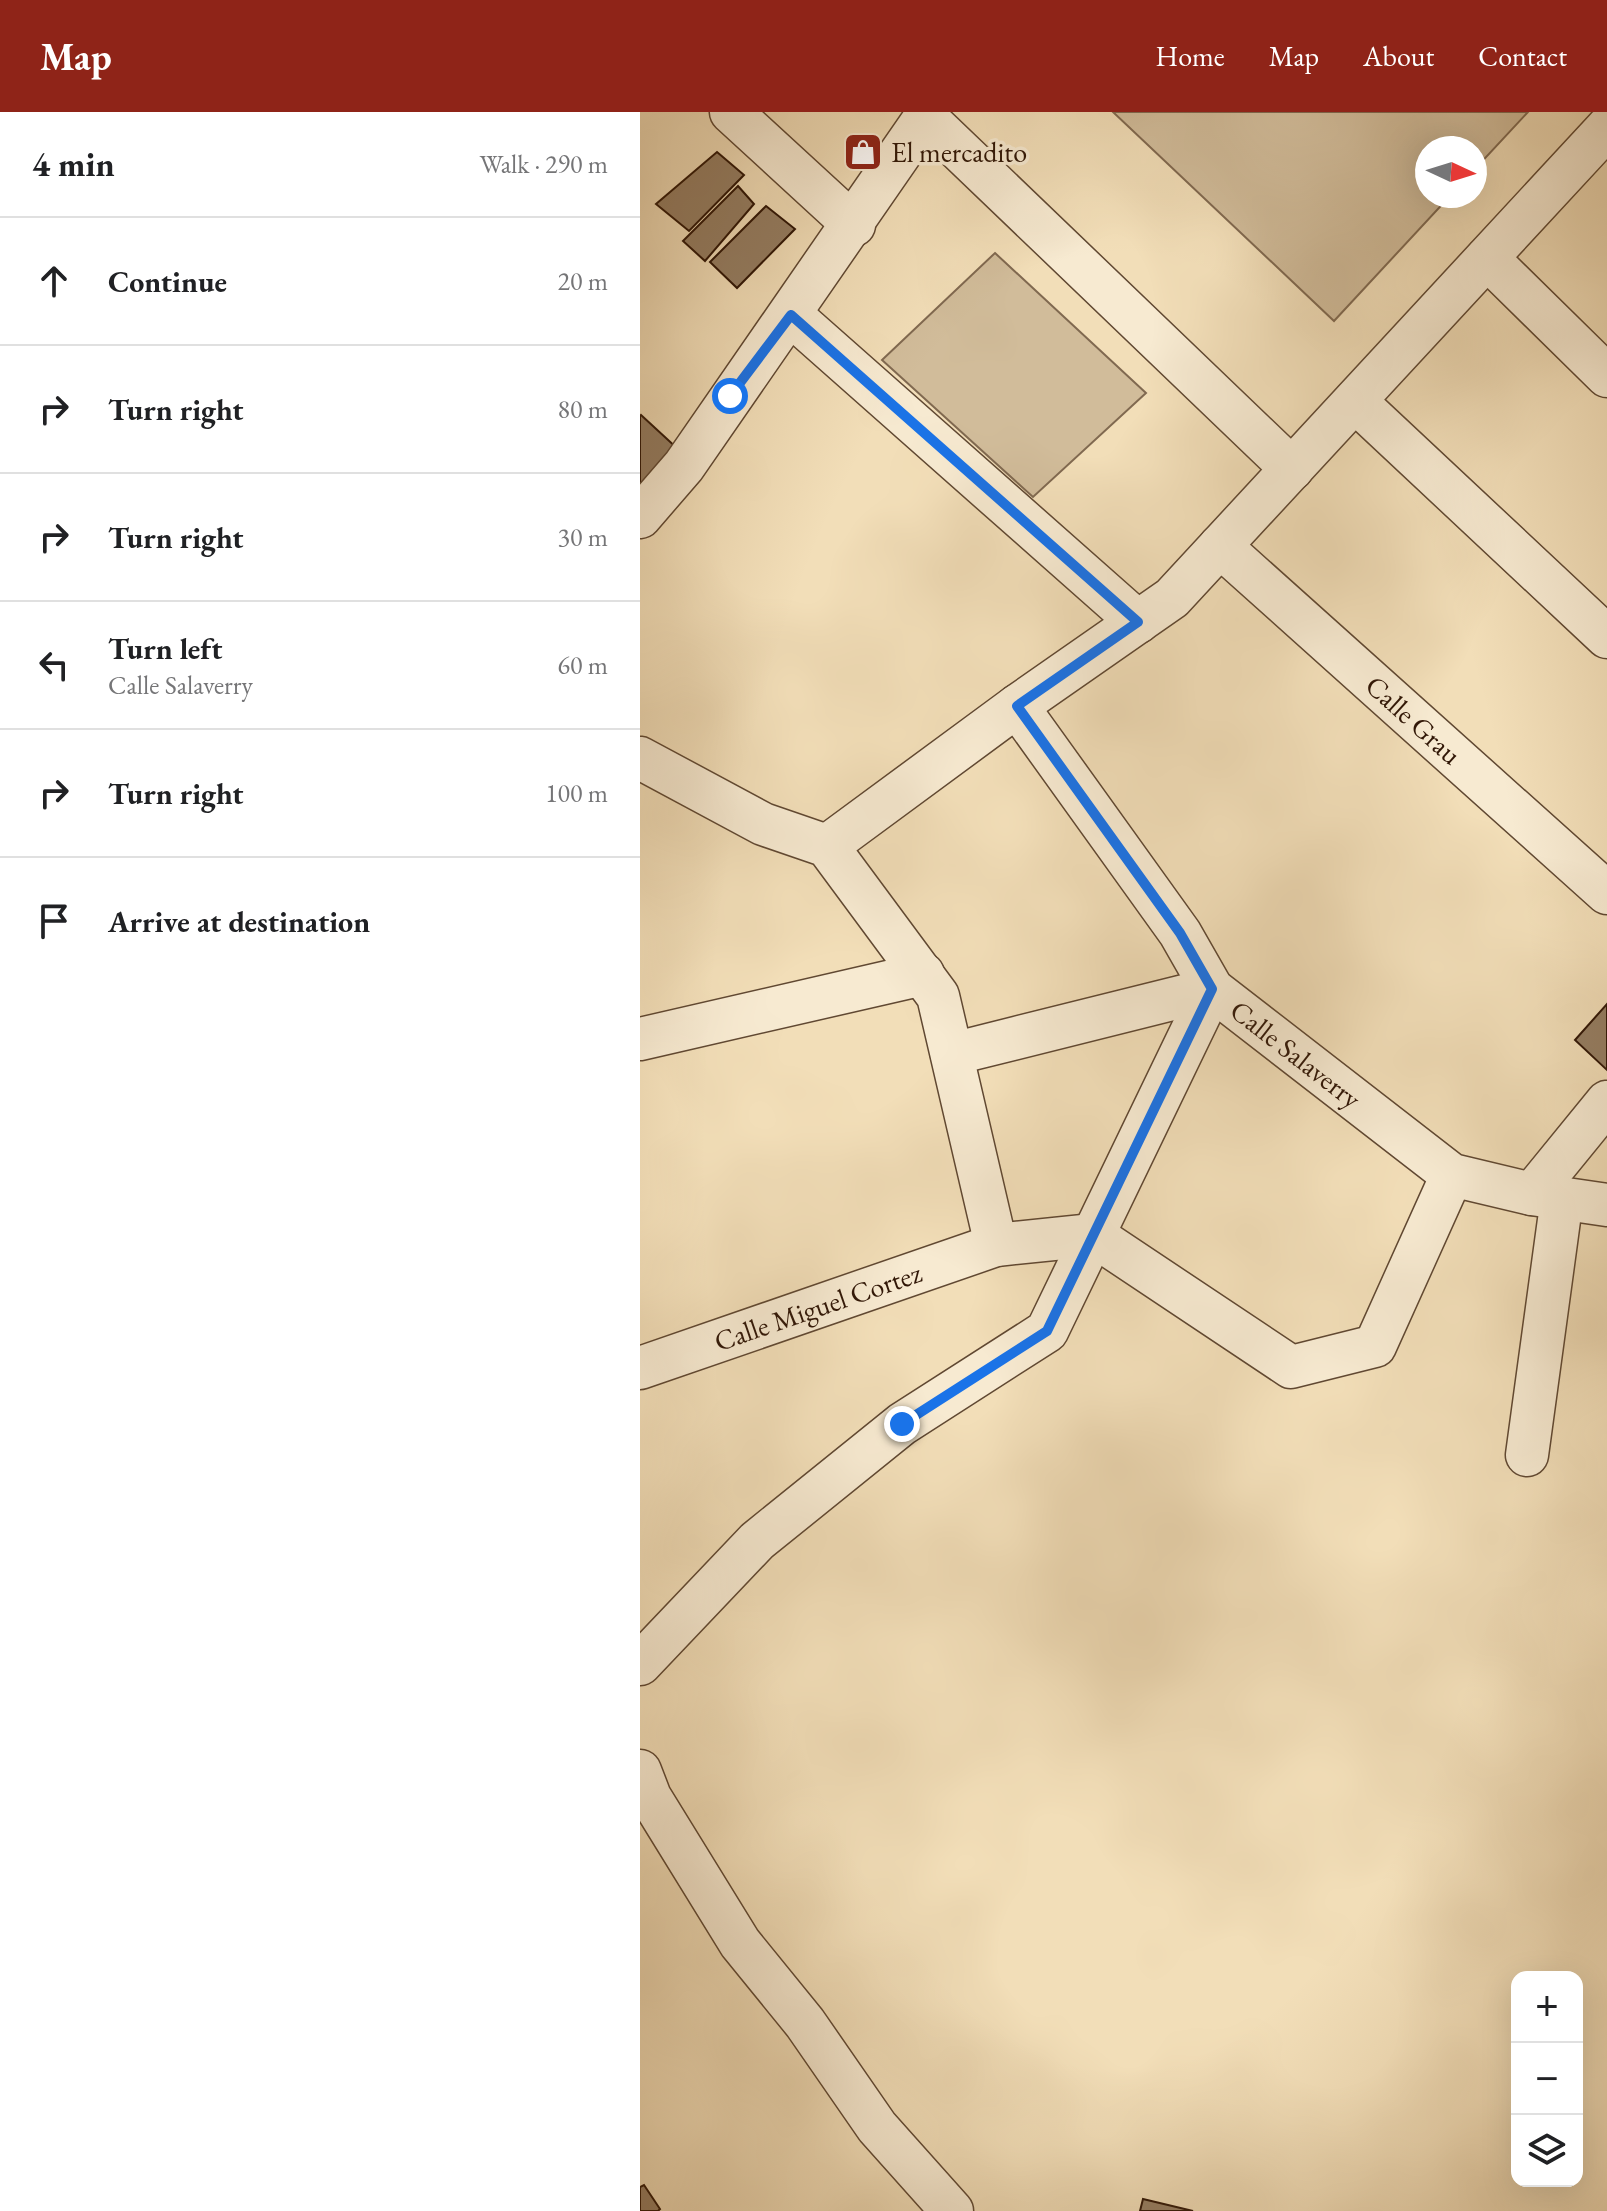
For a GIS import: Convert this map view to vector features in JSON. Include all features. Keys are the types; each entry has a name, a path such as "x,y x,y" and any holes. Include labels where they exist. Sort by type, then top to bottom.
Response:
{"street":[{"path":"731,112 854,225"},
{"path":"640,517 684,466 854,225 927,114 1292,469"},
{"path":"827,846 1017,706 1172,598 1487,258 1604,138"},
{"path":"1487,258 1607,376"},
{"path":"791,315 1138,622"},
{"path":"1355,401 1607,637"},
{"name":"Calle Grau","path":"1220,546 1607,893"},
{"name":"Calle Salaverry","path":"1017,706 1180,933 1212,989 1452,1175 1547,1196 1607,1205"},
{"path":"643,765 763,824 827,846 923,974 938,996 996,1245"},
{"path":"640,1039 923,974"},
{"path":"952,1054 1212,989"},
{"path":"640,1664 757,1541 902,1424 1047,1331 1212,989"},
{"path":"1527,1455 1547,1196 1607,1102"},
{"path":"1093,1235 1291,1367 1375,1346 1452,1175"},
{"name":"Calle Miguel Cortez","path":"640,1368 996,1245 1093,1235"},
{"path":"640,1771 657,1809 740,1943 805,2023 877,2127 952,2211"}],"shaded area":[{"path":"1113,112 1528,112 1487,156 1487,136 1415,136 1415,208 1439,208 1334,321"},
{"path":"995,253 1146,393 1033,497 882,360"}],"building":[{"path":"717,152 744,175 689,231 656,204"},
{"path":"738,186 754,204 705,261 683,241"},
{"path":"766,206 795,229 737,288 710,262"},
{"path":"640,416 679,450 640,490"},
{"path":"1607,1004 1607,1070 1575,1040"},
{"path":"644,2185 660,2209 658,2211 640,2211 640,2187"},
{"path":"1143,2199 1193,2211 1140,2211"}],"place":[{"name":"El mercadito","path":"863,152"}],"route":[{"path":"730,396 791,315 1138,622 1017,706 1180,933 1212,989 1047,1331 902,1424"}]}
